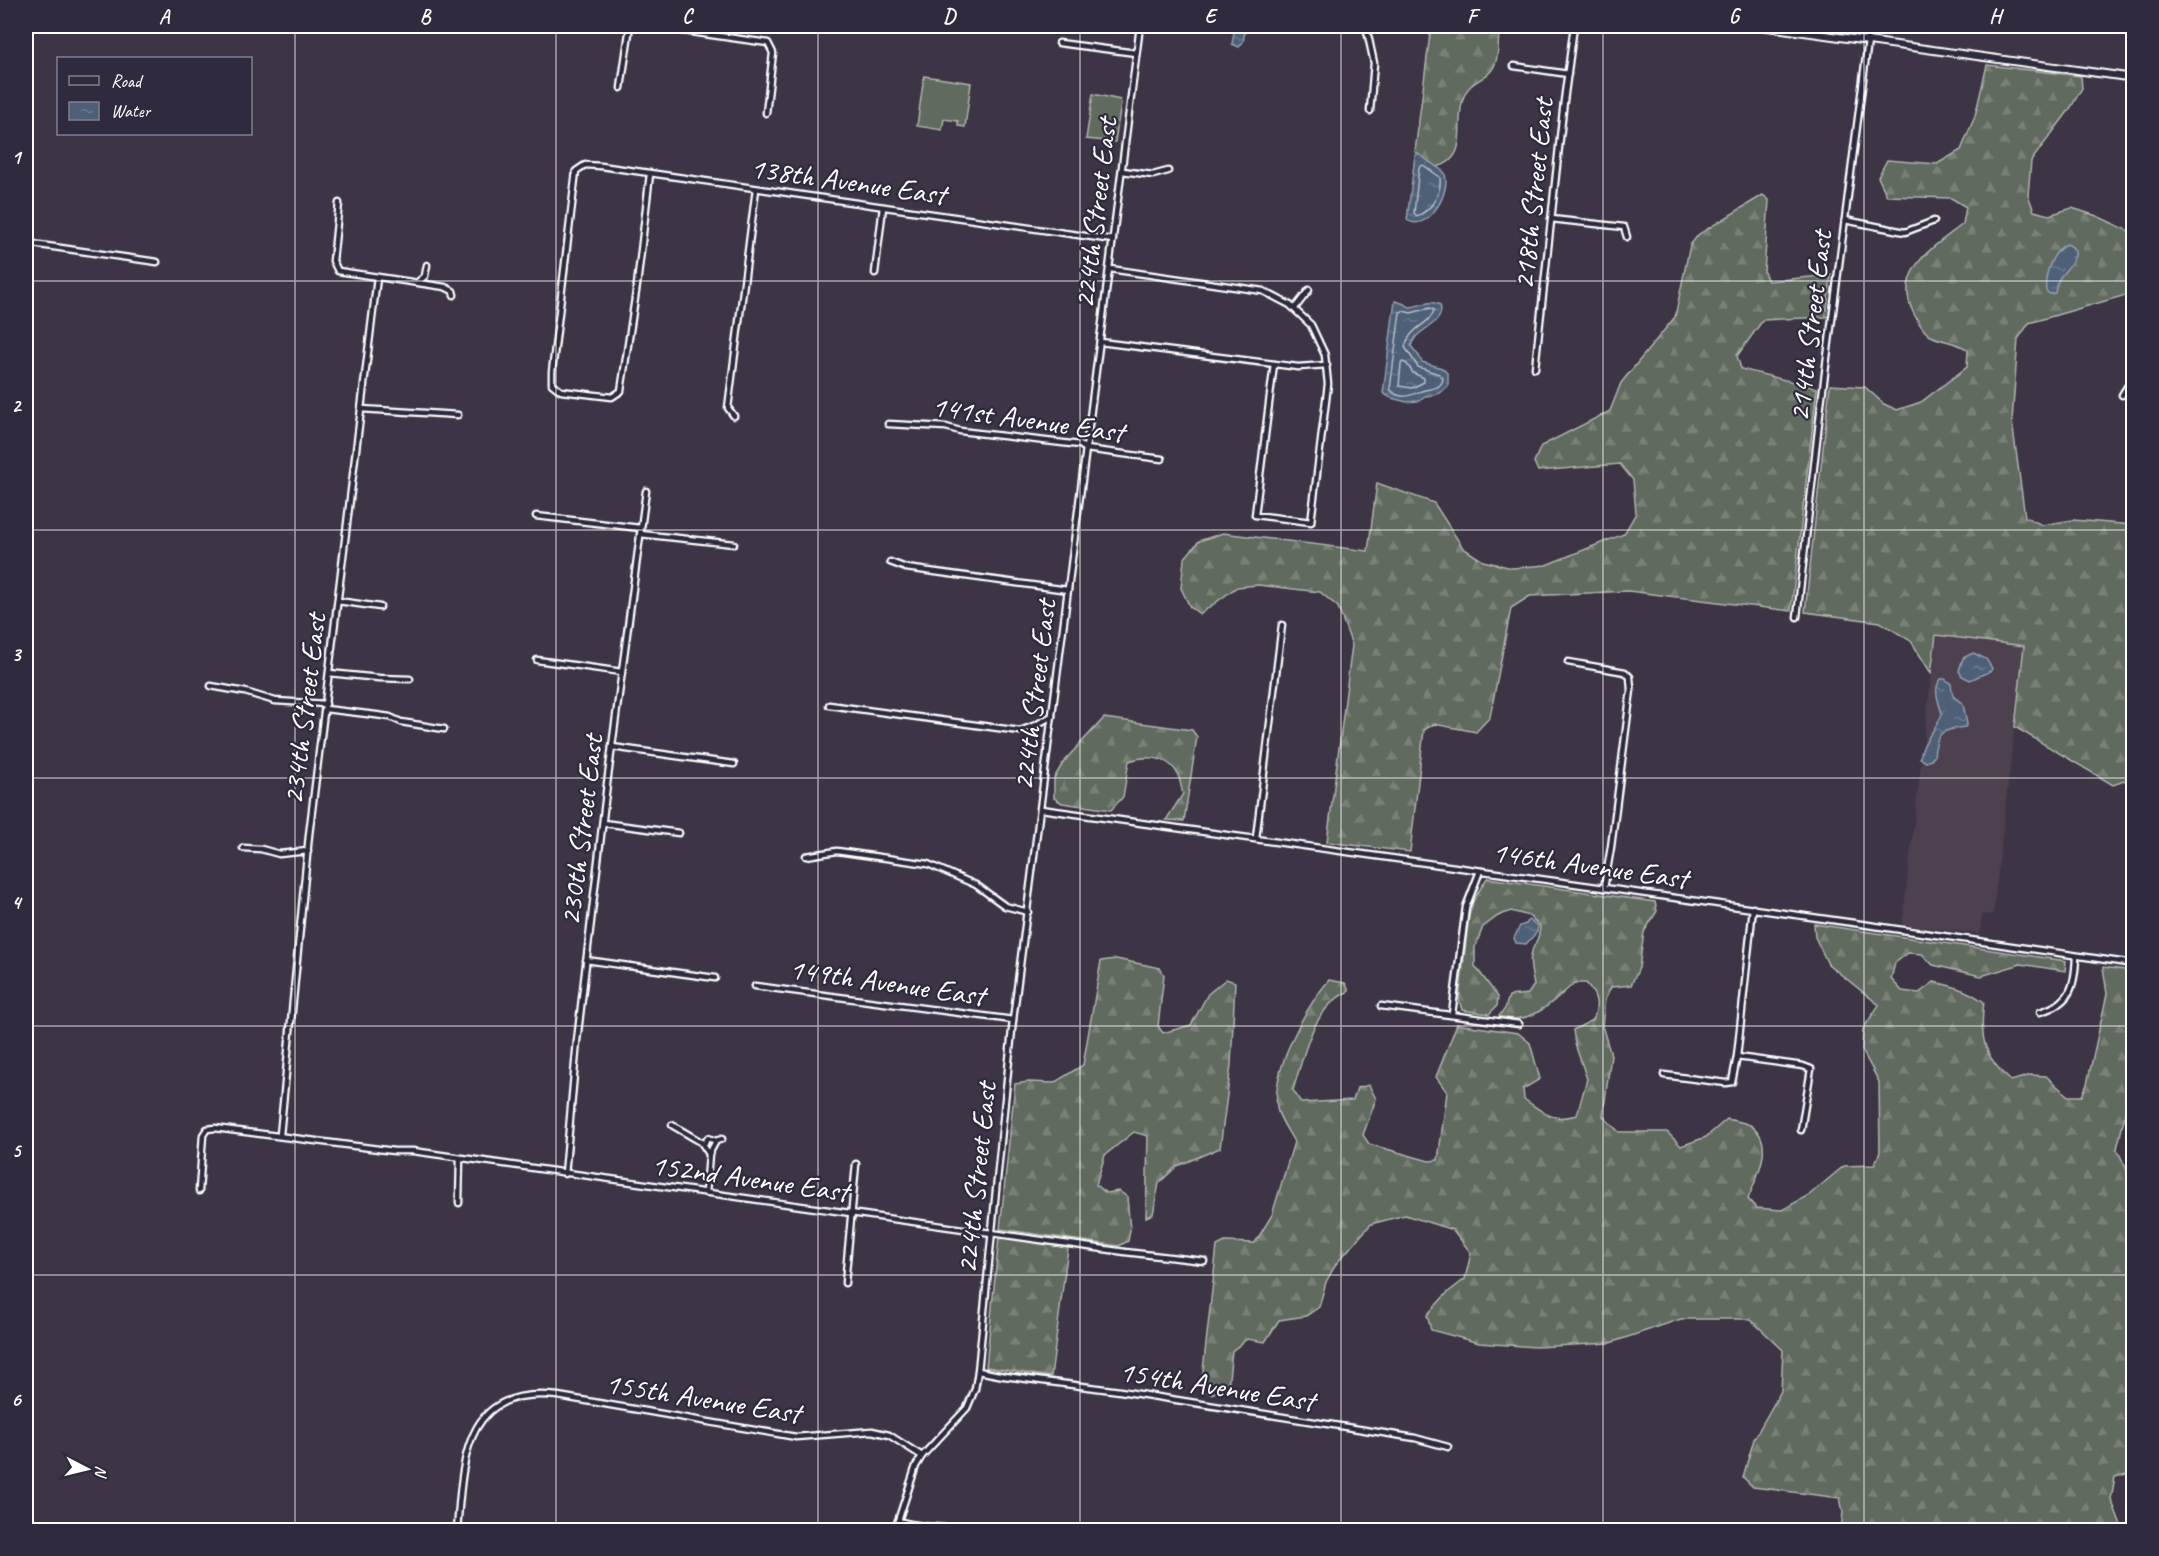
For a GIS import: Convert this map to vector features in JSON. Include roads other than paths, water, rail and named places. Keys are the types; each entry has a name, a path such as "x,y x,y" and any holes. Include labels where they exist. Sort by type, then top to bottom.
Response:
{"main road":[{"path":"1761,26 2133,78"}],"street":[{"path":"621,88 630,26"},
{"path":"648,26 764,41 770,45 773,53 765,113"},
{"name":"224th Street East","path":"895,1530 912,1475 922,1456 967,1408 975,1389 978,1371 1013,1020 1140,26"},
{"path":"1366,26 1374,63 1370,111"},
{"name":"218th Street East","path":"1535,368 1574,26"},
{"path":"1836,26 1860,30 1866,34 1868,41"},
{"name":"214th Street East","path":"1797,617 1818,426 1868,41"},
{"path":"1059,43 1136,53"},
{"path":"1514,66 1568,74"},
{"name":"138th Avenue East","path":"650,174 623,385 619,394 612,397 561,392 554,387 551,380 569,222 578,168 590,165 1113,240"},
{"path":"1122,171 1153,175 1168,171"},
{"path":"734,416 728,408 756,189"},
{"path":"339,203 333,261 336,269 341,272 377,278 445,287 453,291 454,295"},
{"path":"875,273 883,207"},
{"path":"1551,219 1624,227 1628,237"},
{"path":"1845,220 1905,232 1934,221"},
{"path":"26,243 157,262"},
{"path":"418,282 425,276 427,265"},
{"path":"1110,269 1253,289 1273,295 1295,308 1304,317 1317,334 1327,364 1328,384 1311,522 1255,515 1274,364"},
{"name":"234th Street East","path":"280,1135 308,851 377,278"},
{"path":"1295,308 1309,290"},
{"path":"1100,342 1274,364 1308,367 1327,364"},
{"path":"2122,395 2133,376"},
{"path":"361,409 458,415"},
{"name":"141st Avenue East","path":"888,424 946,427 1080,445 1086,449 1162,459"},
{"name":"230th Street East","path":"565,1174 586,960 646,492"},
{"path":"536,516 734,544"},
{"path":"890,562 912,569 1068,590"},
{"path":"338,601 380,607"},
{"path":"1256,838 1282,625"},
{"path":"537,660 622,672"},
{"path":"1568,662 1625,672 1630,677 1611,847 1604,888"},
{"path":"329,673 410,679"},
{"path":"211,686 245,692 274,701 376,715 444,729"},
{"path":"829,705 1020,731 1052,716"},
{"path":"612,747 734,764"},
{"name":"146th Avenue East","path":"1041,809 2133,964"},
{"path":"603,823 679,833"},
{"path":"243,848 261,849 279,854 308,851"},
{"path":"806,856 837,851 928,864 976,885 1005,906 1028,912"},
{"path":"1452,1014 1466,907 1480,871"},
{"path":"1664,1075 1731,1083 1734,1078 1753,909"},
{"path":"2040,1012 2059,1005 2070,992 2076,957"},
{"path":"586,960 715,978"},
{"name":"149th Avenue East","path":"755,986 1013,1020"},
{"path":"1381,1006 1519,1024"},
{"path":"1737,1057 1811,1069 1801,1130"},
{"path":"672,1125 704,1144 709,1154"},
{"path":"199,1191 201,1141 207,1129 280,1135"},
{"name":"152nd Avenue East","path":"280,1135 1204,1260"},
{"path":"704,1144 708,1138 716,1141 722,1139"},
{"path":"706,1193 709,1154 716,1141"},
{"path":"459,1203 460,1158"},
{"path":"845,1283 856,1164"},
{"name":"154th Avenue East","path":"978,1371 1415,1438 1448,1447"},
{"name":"155th Avenue East","path":"457,1530 465,1455 471,1438 480,1422 503,1403 524,1395 540,1394 796,1437 864,1431 879,1432 889,1434 922,1456"},
{"path":"898,1521 970,1530"}],"water":[{"path":"1235,26 1246,26 1243,42 1239,47 1232,44"},
{"path":"1417,153 1444,172 1446,180 1442,199 1436,208 1430,216 1415,223 1407,220"},
{"path":"2067,244 2073,247 2075,256 2058,281 2055,293 2050,294 2046,291 2046,285 2050,264 2057,252"},
{"path":"1395,301 1410,307 1429,303 1440,305 1438,319 1414,339 1411,346 1422,362 1442,368 1448,374 1448,386 1441,392 1425,396 1418,401 1407,402 1391,398 1383,393"},
{"path":"1973,653 1986,659 1992,668 1991,671 1970,680 1962,676 1959,671 1963,658"},
{"path":"1941,679 1951,684 1953,696 1963,704 1967,724 1965,727 1950,729 1941,734 1936,742 1934,757 1926,762 1920,758 1921,752 1942,714 1937,691"},
{"path":"1529,920 1538,926 1537,932 1526,944 1516,943 1514,938 1520,926"}]}
